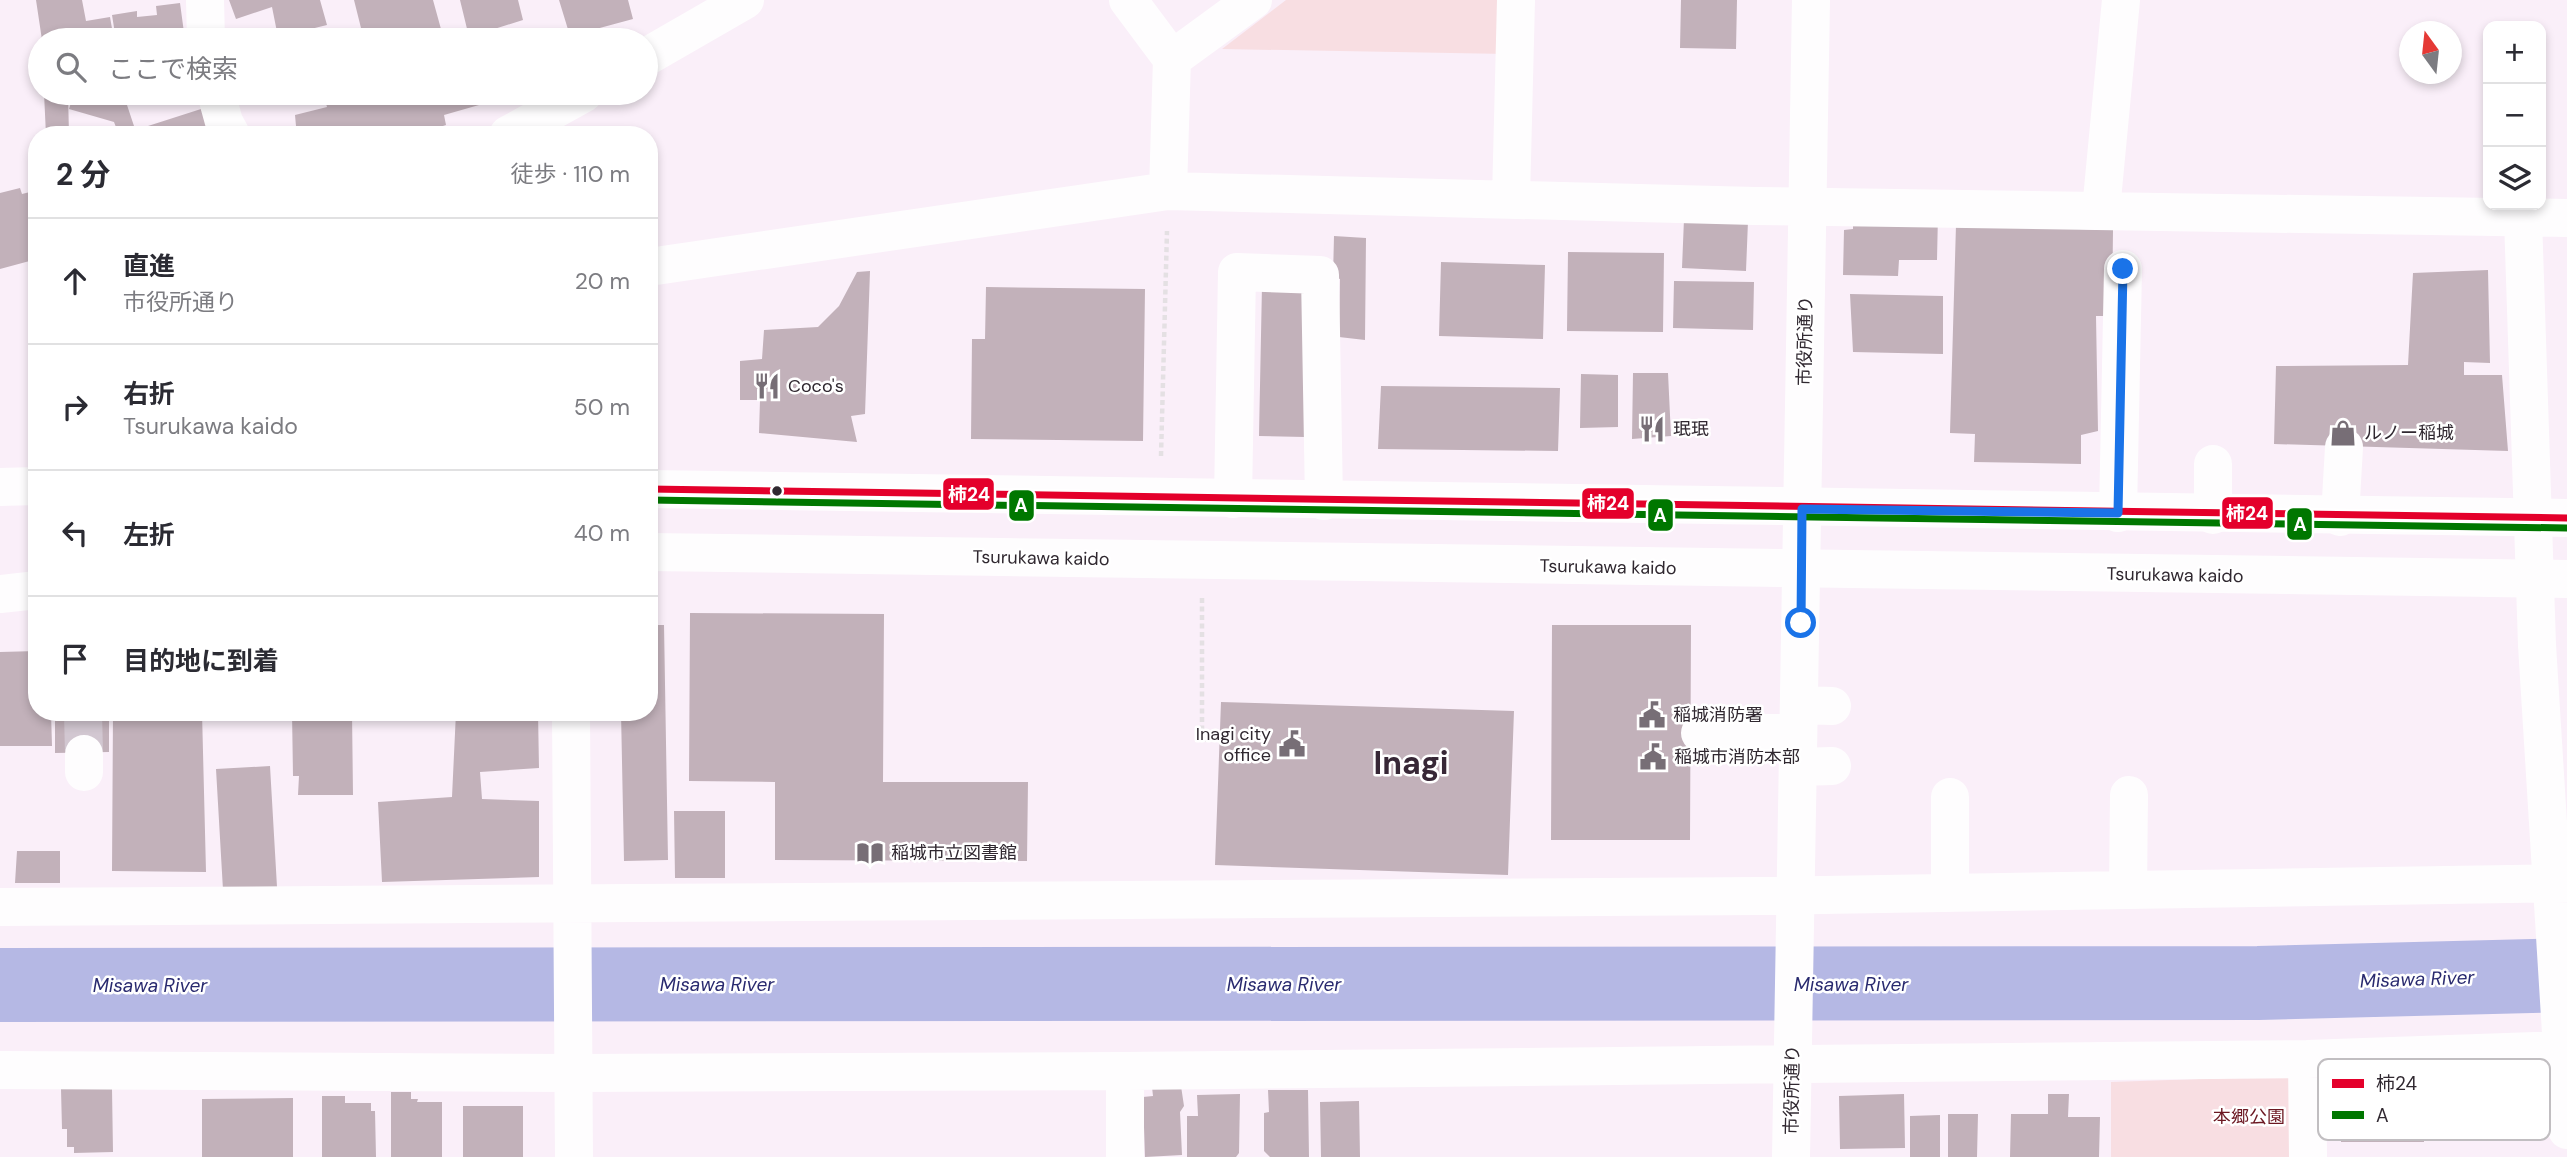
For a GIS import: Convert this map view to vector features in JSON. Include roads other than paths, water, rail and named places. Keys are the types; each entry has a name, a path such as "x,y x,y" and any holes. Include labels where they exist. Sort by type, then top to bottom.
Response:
{"street":[{"path":"205,0 206,28"},
{"path":"658,50 745,0"},
{"path":"1128,0 1172,59 1168,191"},
{"path":"1172,59 1253,0"},
{"path":"1511,199 1516,0"},
{"name":"市役所通り","path":"1791,1157 1795,911 1810,727 1801,570 1811,0"},
{"path":"2101,210 2121,0"},
{"path":"219,105 226,126"},
{"path":"531,126 570,111"},
{"path":"658,266 1168,191 2101,210 2216,218 2567,218"},
{"path":"2522,218 2549,519 2557,892 2567,1130"},
{"path":"2118,513 2123,269"},
{"path":"1233,499 1237,272 1320,275 1323,562"},
{"path":"2340,517 2344,447"},
{"path":"2213,464 2213,515"},
{"path":"0,487 28,486"},
{"path":"658,489 2549,519"},
{"name":"Tsurukawa kaido","path":"658,552 2550,580"},
{"path":"0,594 28,591"},
{"path":"570,721 574,1157"},
{"path":"1700,733 1810,727"},
{"path":"2128,890 2129,795"},
{"path":"1950,797 1950,893"},
{"path":"0,907 573,919 1795,911 1950,893 2128,890 2557,892"},
{"path":"0,1070 574,1073 1792,1065 2307,1059 2563,1042"},
{"path":"2307,1059 2308,1157"},
{"path":"1125,1071 1125,1157"}],"waterway":[{"name":"Misawa River","path":"0,985 2258,983 2567,975"}],"tunnel":[{"path":"83,721 84,754"}],"place":[{"name":"Coco's","path":"767,386"},
{"name":"珉珉","path":"1652,429"},
{"name":"ルノー稲城","path":"2343,433"},
{"name":"稲城消防署","path":"1652,715"},
{"name":"Inagi city office","path":"1292,744"},
{"name":"稲城市消防本部","path":"1653,757"},
{"name":"稲城市立図書館","path":"870,853"}],"district":[{"name":"Inagi","path":"1411,763"}],"park label":[{"name":"本郷公園","path":"2249,1117"}]}
